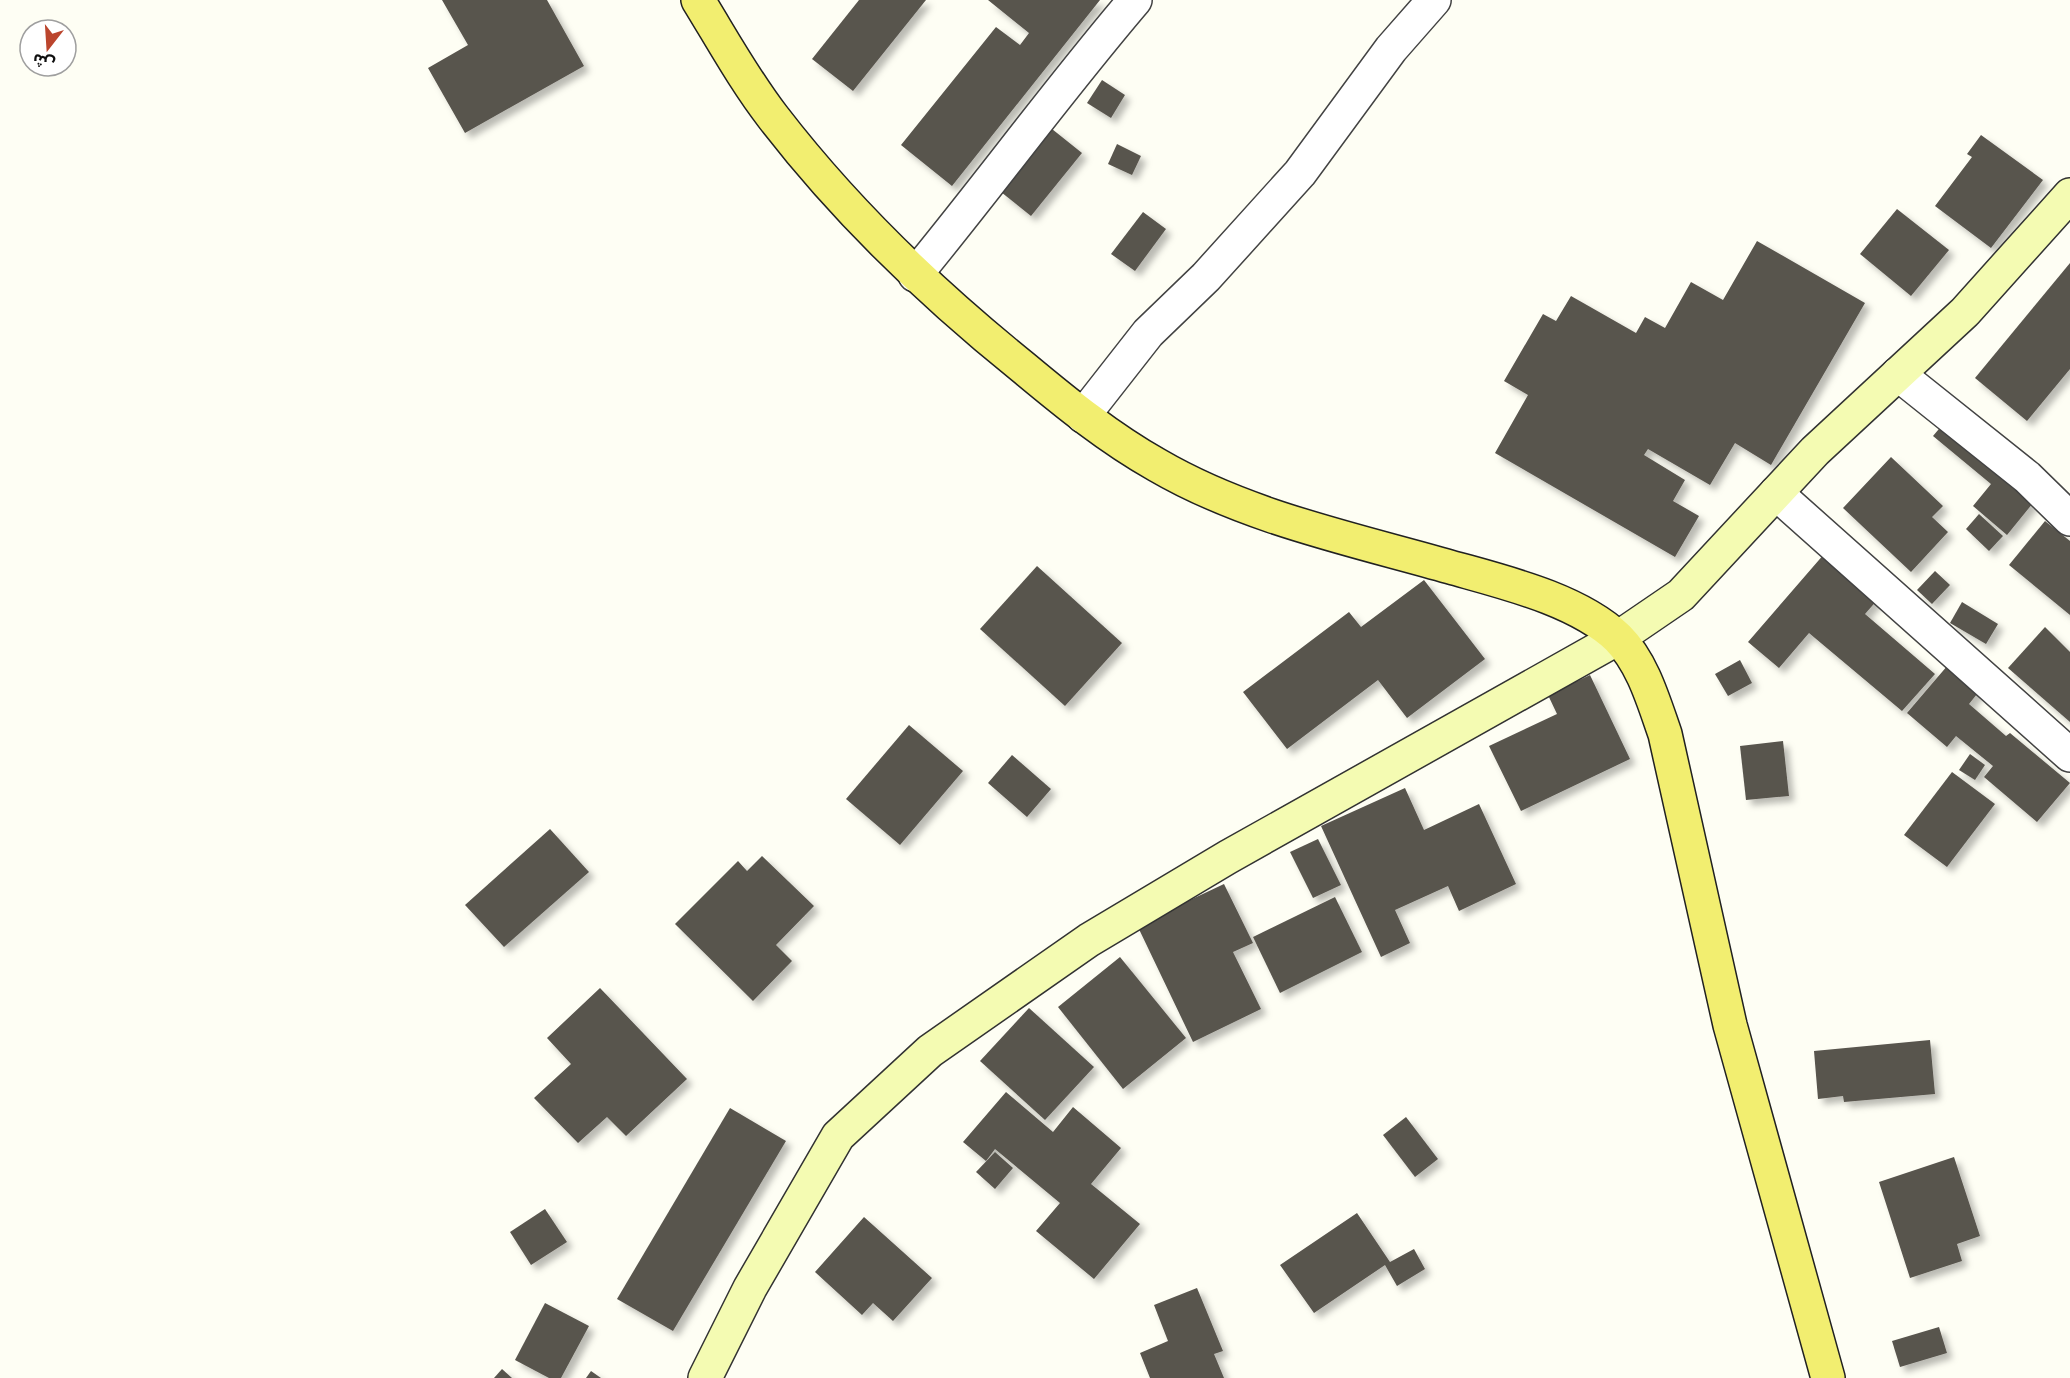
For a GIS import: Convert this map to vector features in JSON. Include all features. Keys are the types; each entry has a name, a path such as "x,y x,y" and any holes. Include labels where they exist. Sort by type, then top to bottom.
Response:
{"main road":[{"path":"698,0 773,116 898,260 979,332 1083,416 1157,466 1226,499 1312,528 1520,587 1572,607 1618,638 1648,687 1665,734 1730,1025 1828,1378"}],"street":[{"path":"915,275 987,188 1088,56 1135,0"},
{"path":"1083,416 1148,333 1206,277 1300,173 1391,49 1434,0"},
{"path":"705,1378 750,1288 838,1136 930,1051 1099,934 1228,857 1618,638 1681,595 1815,451 1965,312 2070,195"},
{"path":"1898,374 2027,477 2070,519"},
{"path":"1776,493 2070,754"}],"building":[{"path":"442,0 547,0 584,66 465,133 428,68 468,45"},
{"path":"859,0 926,0 853,91 812,59"},
{"path":"988,0 1100,0 952,186 901,145 996,27 1020,45 1029,33"},
{"path":"1102,80 1125,95 1111,118 1087,103"},
{"path":"1052,129 1082,153 1031,216 1001,192"},
{"path":"1981,135 2043,180 1991,248 1935,206 1972,157 1967,154"},
{"path":"1117,144 1141,156 1132,175 1108,164"},
{"path":"1897,209 1949,250 1911,296 1860,254"},
{"path":"1143,212 1166,229 1135,271 1111,254"},
{"path":"1757,241 1865,303 1771,465 1735,443 1710,485 1648,449 1644,455 1685,480 1673,501 1699,516 1675,557 1495,453 1528,395 1504,381 1543,314 1556,321 1571,296 1636,333 1645,317 1665,328 1691,282 1723,300"},
{"path":"2070,263 2070,369 2027,421 1975,378"},
{"path":"1949,417 2033,503 2007,535 1973,506 1991,484 1933,436"},
{"path":"1891,457 1943,506 1932,517 1948,532 1911,572 1843,508"},
{"path":"1979,514 2003,536 1989,551 1966,529"},
{"path":"2045,521 2070,541 2070,615 2009,565"},
{"path":"1825,553 1879,598 1865,614 1935,674 1902,711 1809,633 1779,668 1748,642"},
{"path":"1037,566 1122,643 1065,706 980,629"},
{"path":"1935,571 1950,585 1932,604 1917,590"},
{"path":"1424,580 1485,659 1407,718 1378,680 1287,749 1243,692 1349,612 1361,627"},
{"path":"1962,602 1998,624 1986,644 1950,623"},
{"path":"2045,627 2070,652 2070,722 2008,668"},
{"path":"1954,658 1985,684 1969,704 2006,736 2010,733 2070,783 2037,822 1984,777 1993,766 1956,736 1947,747 1907,713"},
{"path":"1740,660 1752,683 1728,696 1715,674"},
{"path":"1590,675 1630,759 1521,811 1489,746 1557,714 1548,695"},
{"path":"909,725 963,771 900,845 846,799"},
{"path":"1783,741 1789,796 1746,800 1740,746"},
{"path":"1970,754 1985,765 1975,780 1959,770"},
{"path":"1012,755 1051,789 1027,817 988,783"},
{"path":"1952,772 1995,804 1947,867 1904,835"},
{"path":"1405,788 1424,830 1479,804 1516,884 1459,911 1448,886 1395,910 1410,943 1381,957 1321,826"},
{"path":"550,829 589,872 504,947 465,905"},
{"path":"1318,839 1341,885 1313,898 1290,852"},
{"path":"762,856 814,906 776,945 792,961 753,1001 675,924 738,861 747,871"},
{"path":"1224,884 1253,943 1233,952 1261,1009 1193,1042 1137,925"},
{"path":"1335,897 1362,952 1280,993 1253,937"},
{"path":"1120,957 1186,1038 1123,1089 1058,1007"},
{"path":"600,988 687,1079 626,1136 607,1117 578,1143 534,1098 571,1064 547,1038"},
{"path":"1029,1008 1094,1067 1045,1120 980,1061"},
{"path":"1930,1040 1935,1094 1844,1102 1843,1096 1818,1099 1814,1051"},
{"path":"1006,1092 1053,1132 1073,1107 1121,1148 1091,1184 1140,1224 1094,1279 1036,1231 1060,1203 995,1149 986,1161 963,1142"},
{"path":"730,1108 786,1141 673,1331 617,1299"},
{"path":"1406,1117 1438,1159 1415,1177 1383,1135"},
{"path":"995,1152 1013,1168 995,1189 976,1172"},
{"path":"1954,1157 1980,1236 1957,1244 1962,1261 1910,1278 1879,1182"},
{"path":"545,1209 567,1242 531,1265 510,1232"},
{"path":"1357,1213 1390,1262 1414,1249 1425,1269 1397,1286 1385,1265 1314,1313 1280,1265"},
{"path":"864,1217 932,1278 893,1321 873,1303 862,1315 815,1272"},
{"path":"1197,1288 1223,1351 1214,1354 1224,1378 1150,1378 1140,1353 1168,1341 1154,1305"},
{"path":"545,1303 589,1326 561,1378 549,1378 515,1360"},
{"path":"1939,1327 1947,1353 1900,1367 1892,1341"},
{"path":"502,1369 512,1378 494,1378"},
{"path":"591,1371 601,1378 586,1378"}]}
